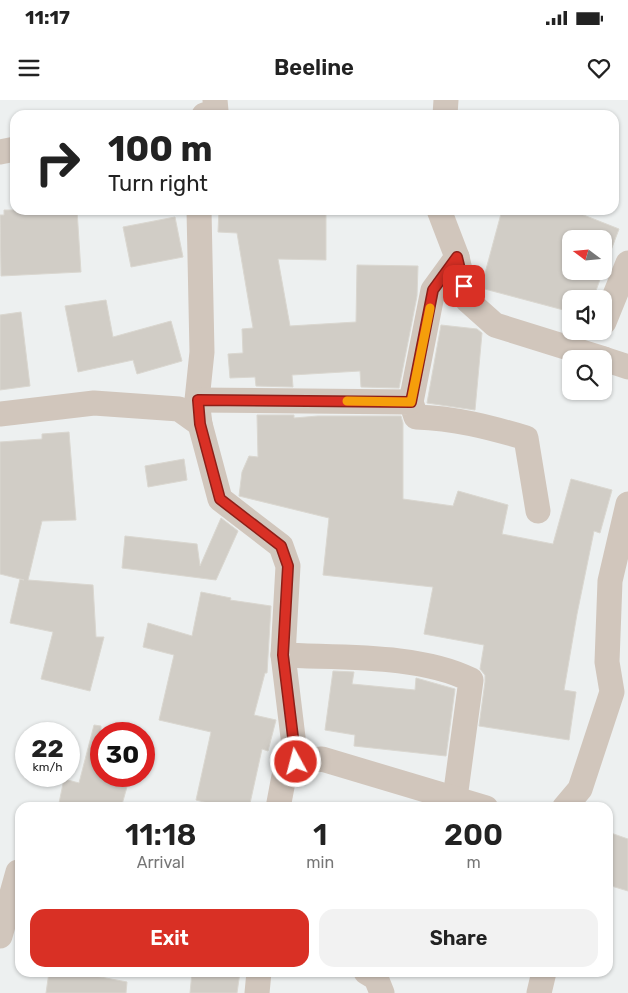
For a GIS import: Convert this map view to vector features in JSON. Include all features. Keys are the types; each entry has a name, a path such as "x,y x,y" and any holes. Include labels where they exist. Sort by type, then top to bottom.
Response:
{"street":[{"path":"198,215 202,352 199,412 220,499 281,546 288,566 283,655 296,762"},
{"path":"441,215 457,257 467,300 495,325 576,350"},
{"path":"457,257 433,290 411,402 416,417 440,418 488,426 526,438 538,511"},
{"path":"612,302 628,263"},
{"path":"612,361 628,367"},
{"path":"0,414 94,403 199,412 411,402"},
{"path":"579,798 620,694 607,662 610,581 628,504"},
{"path":"283,655 427,663 457,672 472,680 455,798"},
{"path":"279,802 284,776 296,762 322,759 467,802"},
{"path":"0,936 13,872"},
{"path":"257,993 259,977"},
{"path":"374,977 382,993"},
{"path":"540,993 543,977"}],"building":[{"path":"4,210 10,210 10,215 77,215 81,272 1,276 0,215 4,215"},
{"path":"219,215 326,215 326,260 278,259 290,326 356,322 357,265 418,266 417,296 399,388 361,387 360,371 292,375 293,387 256,386 255,377 230,378 228,354 243,353 242,329 253,328 237,233 218,232"},
{"path":"501,215 584,215 619,229 612,248 612,230 562,230 562,280 600,280 596,290 562,290 562,310 481,288"},
{"path":"175,217 183,257 131,267 123,227"},
{"path":"106,300 113,337 171,321 182,361 137,374 133,360 78,372 65,306"},
{"path":"21,312 30,386 0,390 0,315"},
{"path":"441,325 477,329 482,333 475,410 427,403"},
{"path":"257,415 294,415 294,418 318,416 401,416 403,423 403,499 453,506 458,491 508,505 502,534 553,544 571,479 612,490 600,533 594,531 577,614 564,690 576,692 569,740 479,726 485,682 485,675 480,669 484,645 424,634 433,587 323,575 329,518 239,496 242,472 249,456 258,457"},
{"path":"69,432 76,520 42,521 28,580 93,585 96,637 104,637 90,691 41,679 53,632 10,623 20,579 0,574 0,442 42,439 42,434"},
{"path":"184,459 187,480 148,487 145,466"},
{"path":"221,518 238,531 216,580 122,568 125,536 197,544 200,566"},
{"path":"201,592 231,598 230,600 271,606 267,673 265,673 254,715 276,720 268,751 262,749 250,802 204,802 196,800 211,732 159,720 174,655 143,647 148,623 192,636"},
{"path":"333,671 354,672 352,684 415,690 416,678 455,689 446,756 354,746 355,735 325,730"},
{"path":"90,740 90,787 127,787 123,802 59,802 62,787 80,787 80,779"},
{"path":"613,834 628,839 628,891 613,886"},
{"path":"48,977 100,977 127,982 126,993 46,993"},
{"path":"192,977 239,977 237,993 190,993"}],"slow traffic":[{"path":"347,401 411,402 430,308"}],"route":[{"path":"296,762 283,655 288,566 281,546 220,499 200,424 198,400 411,402 433,290 457,257 464,286"}]}
